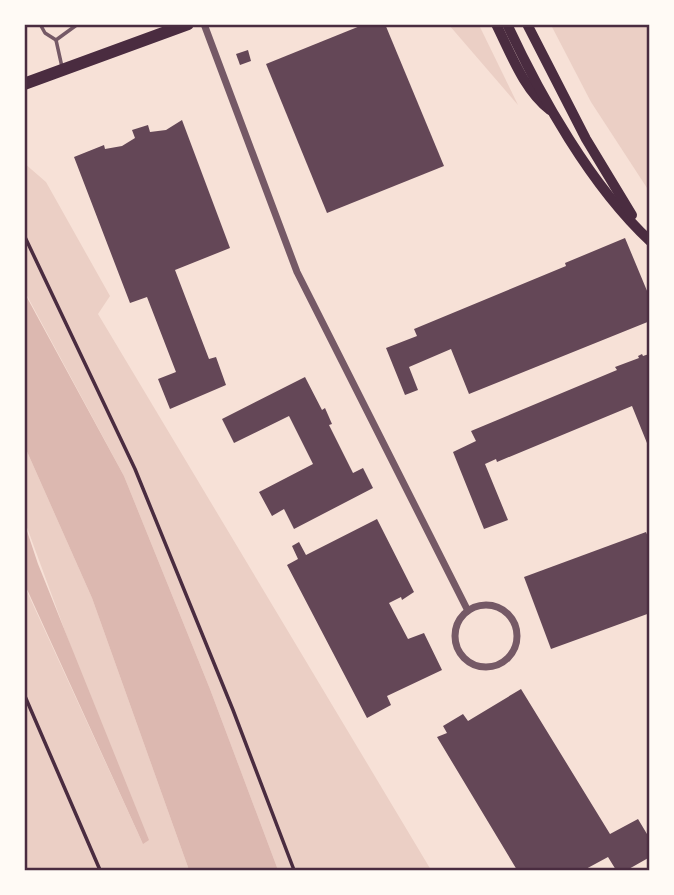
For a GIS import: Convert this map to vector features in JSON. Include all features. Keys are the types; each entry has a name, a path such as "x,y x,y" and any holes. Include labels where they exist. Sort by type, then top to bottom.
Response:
{"main road":[{"path":"24,84 188,24"},
{"path":"496,24 539,102 556,116"},
{"path":"507,24 568,137 629,222 649,240"},
{"path":"527,24 586,139 649,240"}],"street":[{"path":"204,24 297,272 468,611"},
{"path":"488,605 507,614 516,632 516,642 506,660 487,668 468,662 461,655 454,636 456,626 468,611 488,605"}],"lane":[{"path":"40,24 45,33 56,40 63,71"},
{"path":"56,40 78,24"}],"path":[{"path":"24,235 135,470 233,710 294,870"},
{"path":"24,694 100,870"}],"shaded area":[{"path":"449,25 479,25 518,105"},
{"path":"551,25 649,25 649,191 591,102"},
{"path":"24,163 46,182 110,296 98,314 431,870 278,870 210,689 124,476 25,292"},
{"path":"24,292 124,476 210,689 278,870 189,870 92,598 25,447"},
{"path":"25,447 92,598 189,870 25,870 24,585 143,844 25,522"},
{"path":"24,522 38,564 149,840 143,844 25,585"}],"building":[{"path":"365,24 385,24 444,166 327,213 266,64"},
{"path":"248,50 251,61 240,65 236,54"},
{"path":"182,120 230,248 175,270 209,359 216,357 226,385 170,409 158,379 176,372 147,297 130,303 74,157 104,145 105,149 122,146 135,138 132,130 148,125 150,132 166,130"},
{"path":"625,238 650,298 650,321 469,394 451,349 409,367 418,390 405,395 386,348 417,336 414,329 566,266 565,263"},
{"path":"642,354 649,354 649,448 632,406 497,462 496,459 485,464 508,520 484,529 453,452 476,441 471,431 617,370 615,367 639,358"},
{"path":"305,377 322,410 325,408 332,424 329,425 353,473 363,468 373,488 294,529 284,509 272,516 259,492 313,464 289,416 234,443 222,419"},
{"path":"377,519 414,592 402,600 401,597 389,603 408,639 424,633 442,670 387,696 391,705 367,718 287,565 298,559 292,546 299,542 306,555"},
{"path":"646,532 650,541 650,613 551,649 524,577"},
{"path":"521,689 610,834 638,819 650,839 650,857 627,870 616,870 608,857 584,870 517,870 437,737 447,733 443,726 463,714 468,721"}]}
